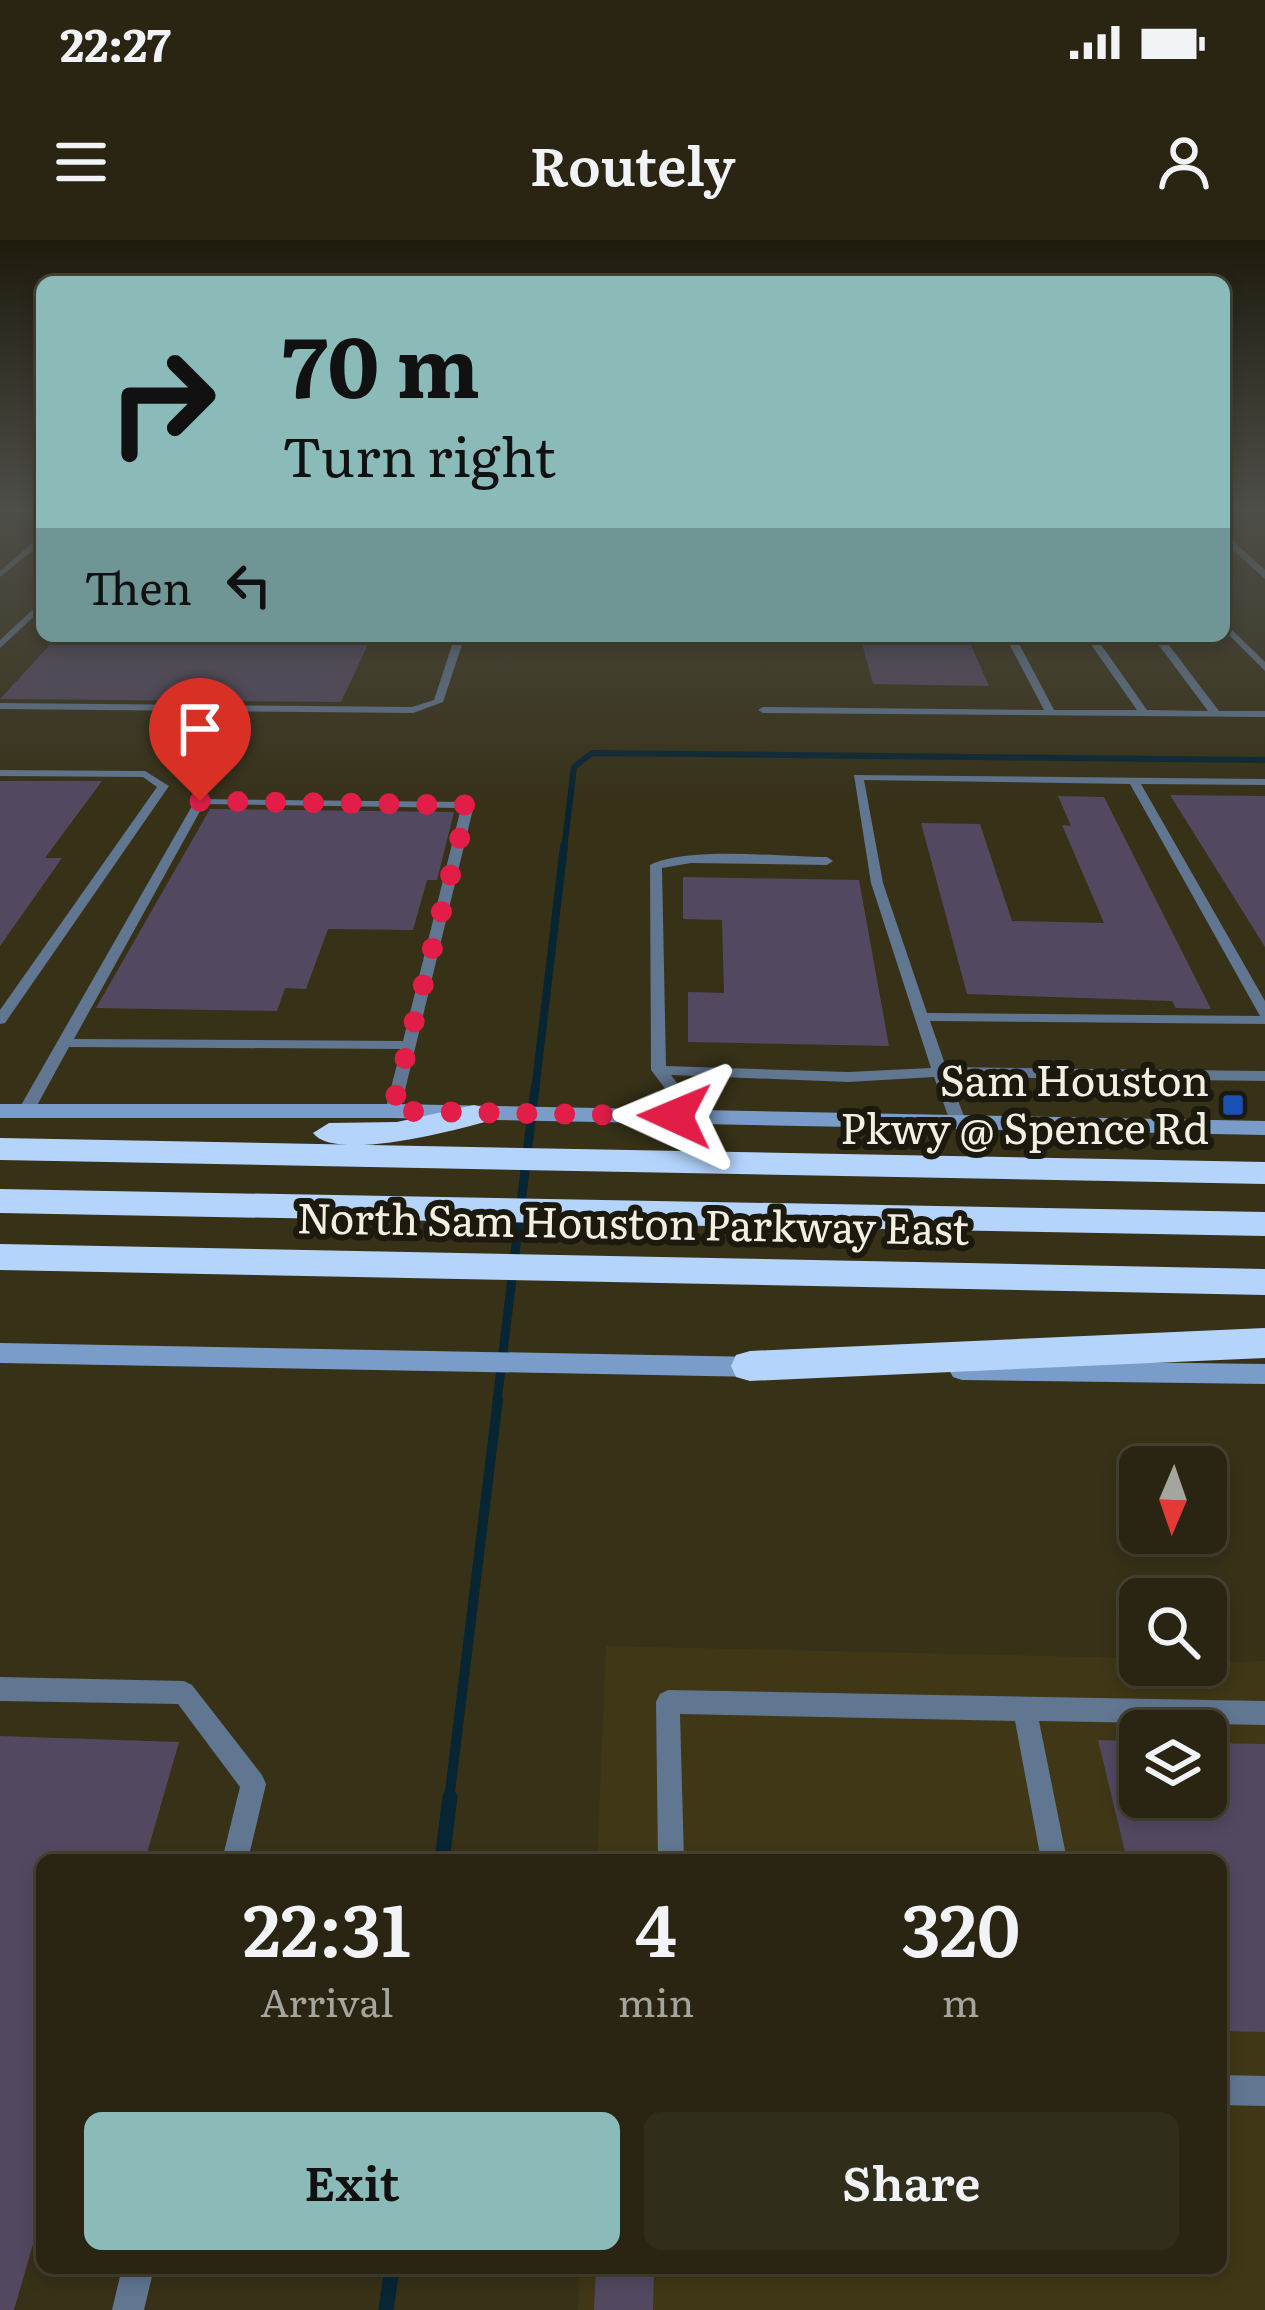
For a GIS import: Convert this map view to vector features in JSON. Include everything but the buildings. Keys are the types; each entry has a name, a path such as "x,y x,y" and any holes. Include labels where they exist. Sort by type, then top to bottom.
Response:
{"highway":[{"path":"0,1144 397,1132 474,1114"},
{"path":"0,1144 622,1163 1265,1173"},
{"name":"North Sam Houston Parkway East","path":"0,1201 1265,1224"},
{"name":"North Sam Houston Parkway East","path":"0,1257 1265,1282"},
{"path":"750,1366 1265,1343"}],"main road":[{"path":"0,1111 28,1107 392,1111 1265,1128"},
{"path":"0,1352 398,1363 1265,1374"}],"lane":[{"path":"0,645 36,610"},
{"path":"1230,631 1265,668"},
{"path":"0,706 413,710 439,702 458,642"},
{"path":"1013,642 1051,712"},
{"path":"1094,642 1144,713"},
{"path":"1162,642 1216,714"},
{"path":"763,710 1265,714"},
{"path":"0,773 145,774 163,786 0,1020"},
{"path":"958,1124 877,883 858,777 1265,782"},
{"path":"922,1017 1265,1017 1132,780"},
{"path":"28,1107 200,801 468,805 392,1111"},
{"path":"675,1116 675,1091 659,1070 656,865 691,859 827,861"},
{"path":"63,1043 409,1046"},
{"path":"659,1070 848,1077 940,1072 1265,1076"},
{"path":"0,1690 184,1693 253,1784 236,1854"},
{"path":"670,1854 668,1702 1265,1713"},
{"path":"1024,1709 1053,1854"},
{"path":"1227,2090 1265,2091"},
{"path":"128,2310 137,2274"}],"shaded area":[{"path":"606,1646 1119,1658 1119,1686 1227,1686 1227,1662 1265,1661 1265,2310 578,2310 579,2274 1227,2274 1227,1854 597,1854"}],"waterway":[{"path":"564,849 574,767 592,753 1265,760"},
{"path":"535,1091 564,846"},
{"path":"497,1402 535,1088"},
{"path":"449,1800 498,1399"},
{"path":"443,1854 450,1797"},
{"path":"386,2310 391,2274"}],"place":[{"name":"Sam Houston Pkwy @ Spence Rd","path":"1233,1105"}],"route":[{"path":"200,801 468,805 392,1111 675,1116"}]}
